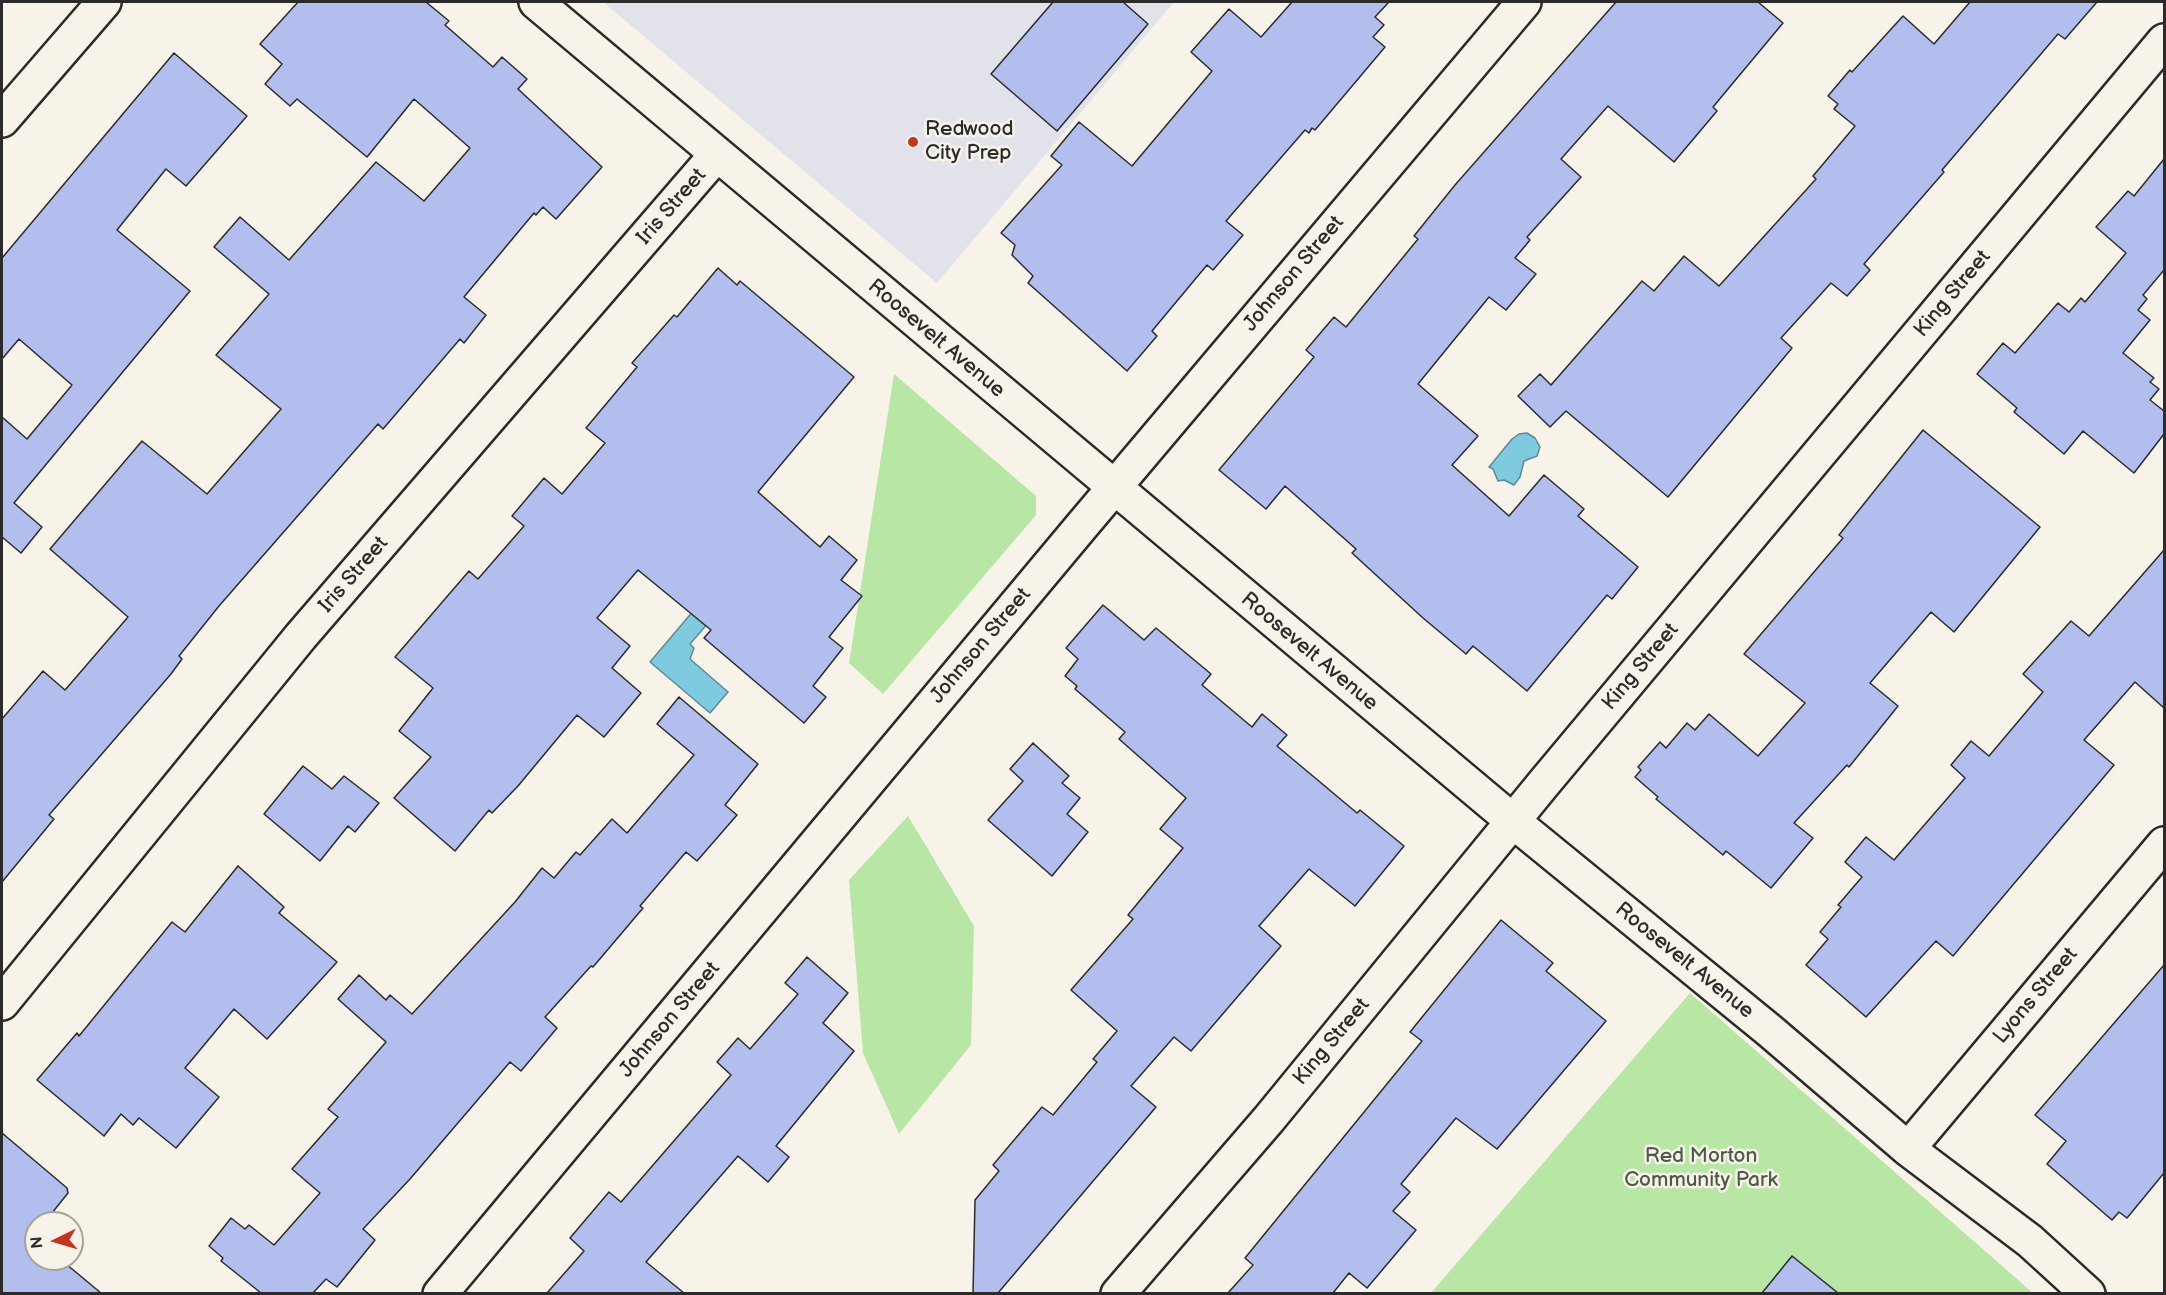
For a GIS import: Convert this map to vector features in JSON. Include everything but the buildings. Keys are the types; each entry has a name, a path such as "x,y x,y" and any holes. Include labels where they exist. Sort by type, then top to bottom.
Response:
{"street":[{"path":"2,120 104,2"},
{"name":"Roosevelt Avenue","path":"536,2 1114,489 1514,822 1770,1031 1908,1149 2030,1241 2088,1293"},
{"name":"Johnson Street","path":"440,1293 1524,2"},
{"name":"King Street","path":"1118,1293 1269,1119 1544,783 2164,41"},
{"name":"Iris Street","path":"2,1003 301,636 717,154"},
{"name":"Lyons Street","path":"1908,1149 2164,844"}],"shaded area":[{"name":"Redwood City Prep","path":"603,2 1174,2 937,283"}],"green space":[{"path":"894,374 1036,496 1036,515 883,694 849,663"},
{"path":"908,816 974,926 971,1045 899,1134 863,1053 849,880"},
{"name":"Red Morton Community Park","path":"1690,993 2033,1293 1430,1294"}],"water":[{"path":"1527,433 1535,438 1540,447 1537,456 1524,461 1520,477 1514,485 1504,480 1498,481 1493,469 1489,467 1512,439 1519,434"},
{"path":"694,610 709,622 690,644 694,648 690,659 728,692 710,713 650,662"}],"place":[{"name":"Redwood City Prep","path":"913,142"}]}
